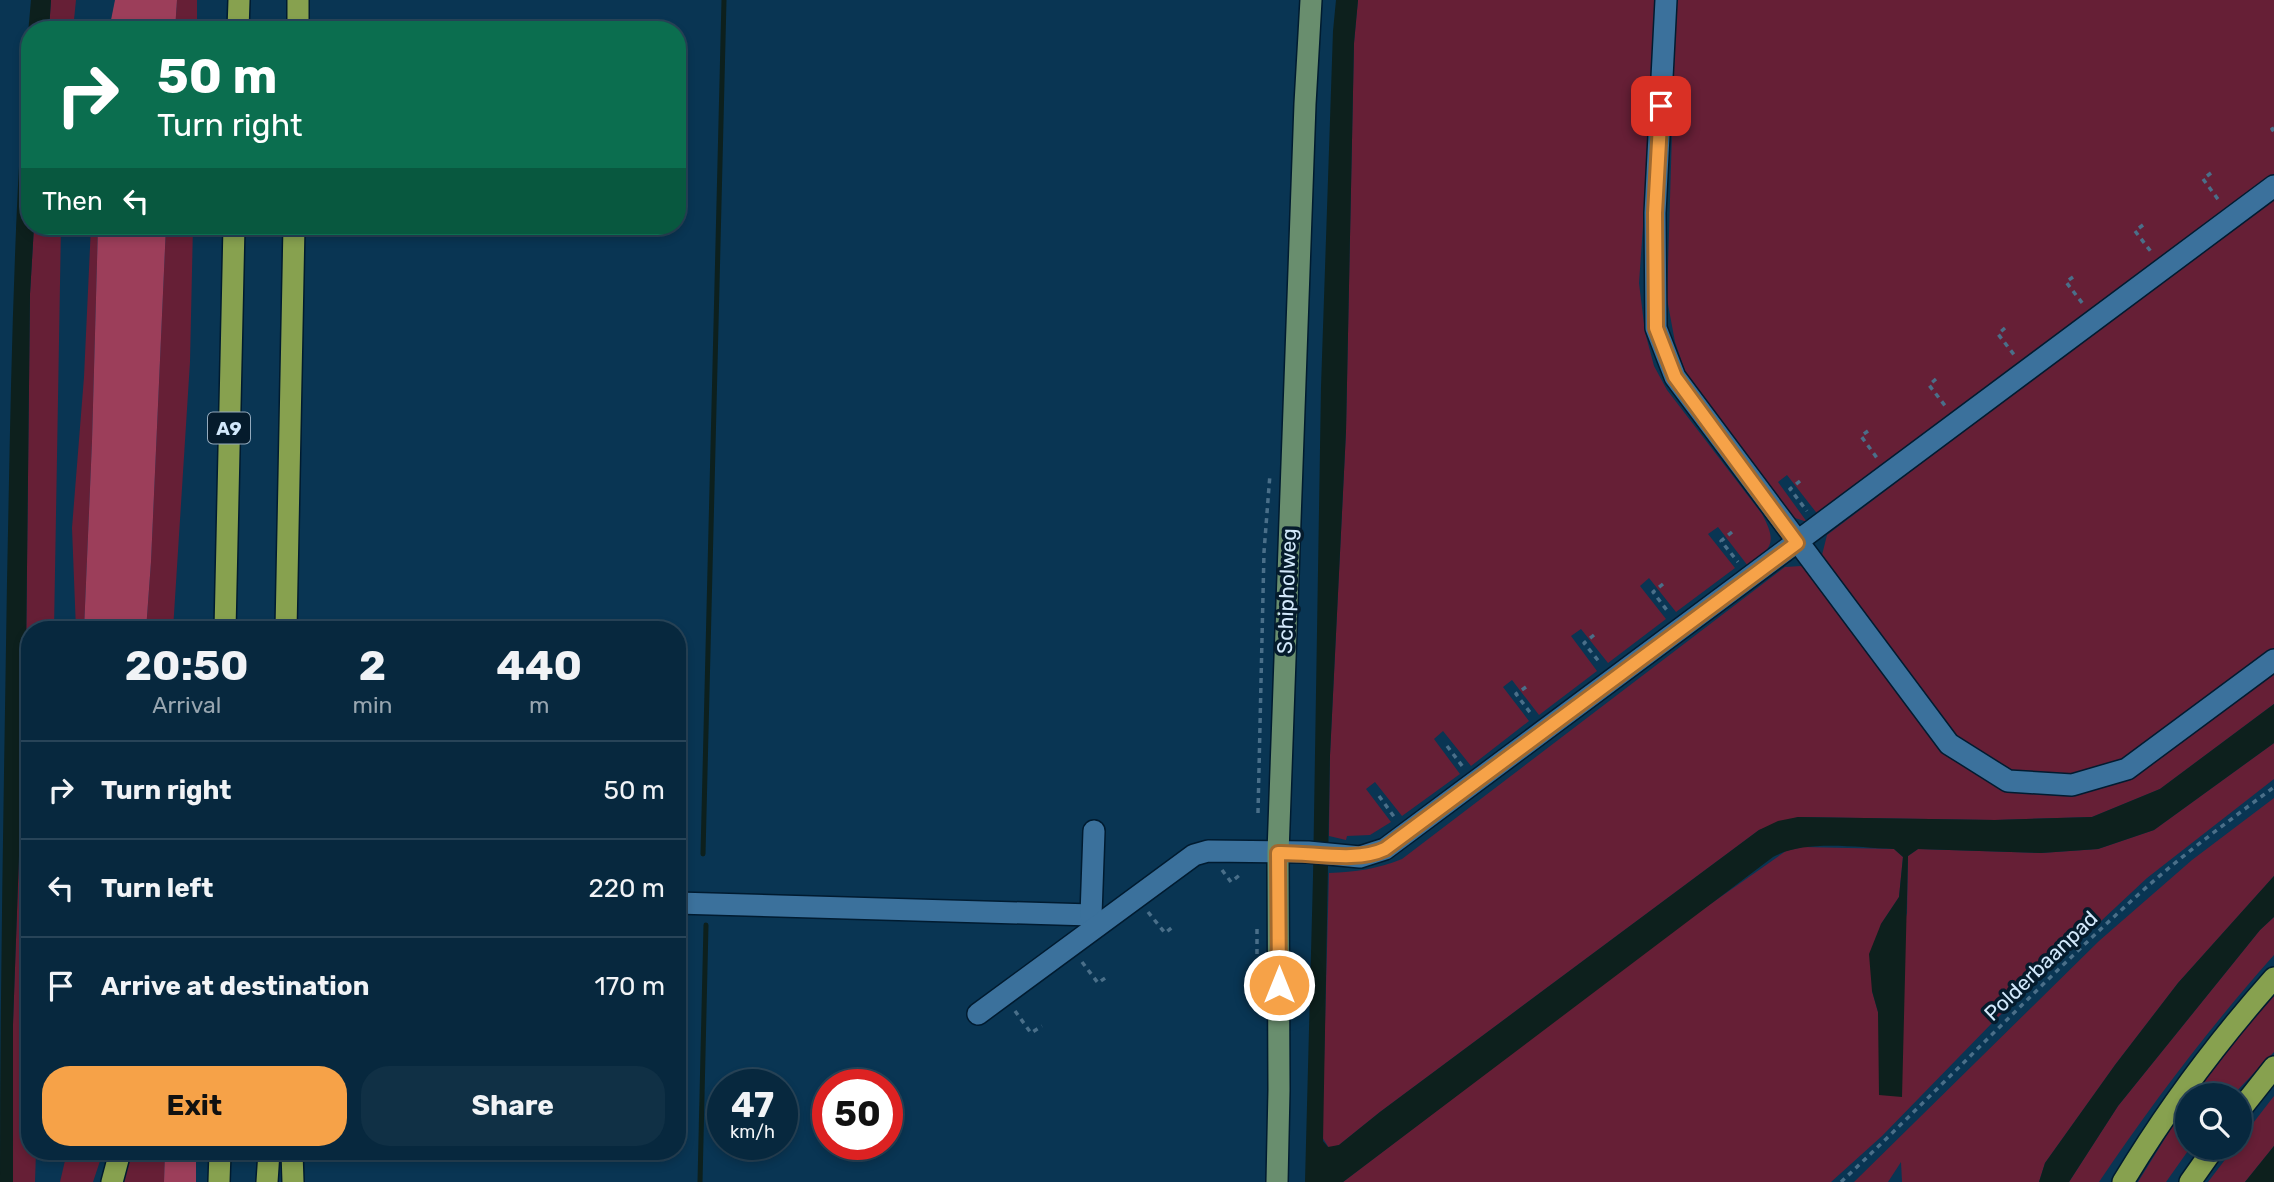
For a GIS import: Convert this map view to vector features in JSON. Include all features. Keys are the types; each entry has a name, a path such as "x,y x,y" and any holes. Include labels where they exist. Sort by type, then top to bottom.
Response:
{"highway":[{"path":"238,21 239,0"},
{"path":"298,0 298,21"},
{"name":"A9","path":"225,621 234,235"},
{"path":"286,621 293,235"},
{"path":"2123,1182 2153,1132 2205,1060 2274,978"},
{"path":"2252,1095 2274,1067"},
{"path":"112,1182 118,1160"},
{"path":"219,1182 220,1160"},
{"path":"267,1182 268,1160"},
{"path":"292,1160 293,1182"},
{"path":"2190,1182 2206,1160"}],"main road":[{"name":"Schipholweg","path":"1277,1182 1278,853 1311,0"}],"lane":[{"path":"1666,0 1655,213 1656,328 1675,377 1949,744 2008,781 2072,785 2127,769 2274,660"},
{"path":"978,1014 1070,946 1095,920 1137,895 1194,855 1208,851 1308,852 1360,857 1374,854 1407,834 2274,186"},
{"path":"1094,831 1095,920"},
{"path":"686,903 1095,920"}],"path":[{"path":"2211,173 2203,179 2232,217"},
{"path":"2143,225 2135,231 2164,268"},
{"path":"2073,277 2066,282 2095,320"},
{"path":"2005,328 1998,334 2027,371"},
{"path":"1936,379 1929,385 1958,422"},
{"path":"1868,431 1861,436 1889,473"},
{"path":"1800,481 1790,489 1819,526"},
{"path":"1732,532 1721,541 1750,578"},
{"path":"1663,584 1653,592 1681,629"},
{"path":"1594,635 1584,643 1612,680"},
{"path":"1526,687 1516,694 1544,731"},
{"path":"1447,746 1475,782"},
{"name":"Polderbaanpad","path":"1841,1182 1901,1126 2074,953 2142,891 2274,787"},
{"path":"1379,796 1407,834"},
{"path":"1137,895 1165,933 1175,925"},
{"path":"1070,946 1098,983 1108,975"},
{"path":"1004,995 1031,1033 1042,1026"}],"shaded area":[{"path":"31,0 51,0 50,21 29,21"},
{"path":"51,0 76,0 74,21 50,21"},
{"path":"115,0 177,0 176,21 111,21"},
{"path":"177,0 197,0 197,21 176,21"},
{"path":"1336,0 1358,0 1354,43 1346,431 1330,755 1323,1141 1328,1147 1339,1145 1759,830 1778,821 1798,817 1995,820 2092,817 2160,789 2274,704 2274,743 2154,830 2098,849 2041,853 1918,849 1908,856 1902,1097 1879,1095 1878,1012 1872,991 1869,954 1881,924 1899,897 1903,857 1894,849 1832,846 1801,848 1773,857 1343,1182 1305,1182 1321,387"},
{"path":"1358,0 1659,0 1639,283 1645,332 1654,366 1667,390 1762,514 1771,538 1763,554 1748,566 1718,527 1708,534 1735,568 1676,612 1649,578 1640,586 1666,619 1608,663 1581,629 1571,636 1597,671 1539,715 1512,680 1503,687 1529,721 1471,766 1443,731 1434,739 1460,774 1402,816 1375,782 1366,789 1391,822 1370,835 1347,836 1346,840 1329,836 1330,755 1346,431 1354,43"},
{"path":"1676,0 2274,0 2274,175 1819,516 1787,475 1778,482 1807,522 1795,518 1704,401 1685,371 1675,342 1667,299"},
{"path":"21,131 21,235 33,235 30,294 26,621 21,621 21,799 13,1024 13,1182 0,1182 7,582"},
{"path":"2274,197 2274,652 2132,757 2070,777 2035,776 2003,767 1971,748 1957,736 1822,555 1827,535"},
{"path":"33,235 61,235 54,621 26,621 30,294"},
{"path":"91,235 98,235 84,621 76,621 72,528 84,377"},
{"path":"98,235 166,235 147,621 84,621"},
{"path":"166,235 193,235 190,362 174,621 147,621"},
{"path":"1801,566 1808,569 1980,772 2131,777 2274,673 2274,704 2160,789 2092,817 1995,820 1798,817 1759,830 1339,1145 1329,1148 1322,1137 1329,873 1366,869 1402,859 1785,567"},
{"path":"2274,743 2274,779 2147,878 1994,1021 1882,1136 1831,1182 1343,1182 1682,924 1786,851 1803,847 1894,849 1903,857 1899,897 1881,924 1872,991 1878,1012 1907,913 1908,856 1918,849 2041,853 2098,849 2154,830"},
{"path":"2274,798 2274,876 2178,983 2115,1065 2045,1163 2039,1182 1902,1182 1901,1162 1888,1182 1854,1182 2099,941 2192,860"},
{"path":"21,799 21,1160 36,1160 35,1182 13,1182 13,1024"},
{"path":"2274,876 2274,917 2260,930 2118,1106 2069,1182 2039,1182 2045,1163 2115,1065 2178,983"},
{"path":"2274,917 2274,955 2183,1065 2099,1182 2069,1182 2118,1106 2260,930"},
{"path":"2274,992 2274,1052 2244,1083 2203,1083"},
{"path":"2274,1096 2274,1146 2245,1182 2208,1182 2225,1160 2252,1160 2252,1124"},
{"path":"2175,1122 2175,1160 2182,1160 2166,1182 2138,1182"},
{"path":"2274,1146 2274,1182 2245,1182"},
{"path":"65,1160 100,1160 93,1182 60,1182"},
{"path":"126,1160 165,1160 164,1182 121,1182"},
{"path":"165,1160 196,1160 196,1182 164,1182"}],"waterway":[{"path":"703,854 724,0"},
{"path":"700,1182 706,925"}],"route":[{"path":"1279,985 1278,853 1308,852 1360,857 1385,849 1797,543 1675,377 1656,328 1655,213 1661,106"}]}
